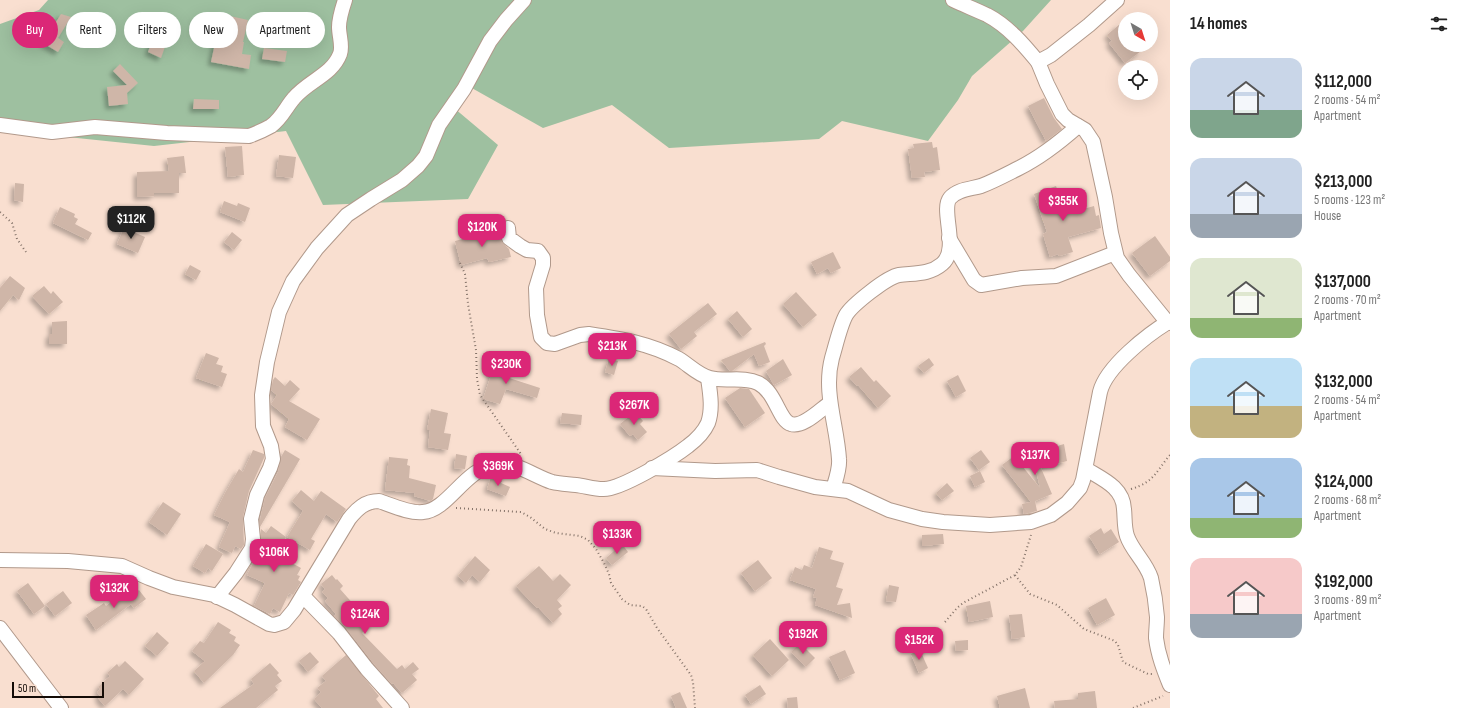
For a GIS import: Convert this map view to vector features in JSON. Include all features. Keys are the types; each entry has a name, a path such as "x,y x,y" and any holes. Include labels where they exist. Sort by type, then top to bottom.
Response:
{"street":[{"path":"0,125 52,132 95,127 249,136 257,134 271,126 281,117 294,97 320,77 336,62 341,48 339,26 344,0"},
{"path":"217,597 236,573 252,548 253,540 251,519 257,495 273,459 271,446 263,426 262,395 267,362 279,312 292,282 317,248 347,215 371,198 402,180 418,166 426,156 440,125 464,88 490,41 524,0"},
{"path":"652,468 715,471 757,470 814,486 848,491 889,510 922,519 990,525 1039,520 1051,515 1067,503 1080,488 1086,469 1103,383 1118,364 1133,349 1169,322 1129,275 1118,258 1093,142 1087,132 1068,120 1062,114 1046,84 1038,62 1014,36 989,16 953,0"},
{"path":"1038,62 1051,55 1064,45 1117,0"},
{"path":"833,489 839,470 839,459 830,403 829,370 843,321 848,312 878,286 890,278 899,275 925,272 941,265 948,256 950,250 948,205 951,197 956,193 981,186 1020,168 1045,154 1078,126"},
{"path":"508,228 509,237 511,239 523,249 538,251 543,258 543,265 536,288 538,316 541,337 550,344 580,335 589,334 646,345 679,359 708,378 724,381 754,381 770,392 783,417 792,425 800,424 830,403"},
{"path":"950,238 974,280 981,284 1022,278 1056,276 1116,252"},
{"path":"0,560 68,561 122,566 173,587 217,597 252,613 270,624 278,624 284,622 303,596 348,519 359,507 374,501 380,501 415,512 423,512 443,503 477,471 499,464 526,469 558,483 604,489 621,484 652,468 688,446 702,433 708,422 710,407 708,378"},
{"path":"1086,469 1110,484 1118,491 1124,507 1126,534 1144,563 1150,576 1156,608 1157,646 1167,685"},
{"path":"303,596 339,633 367,669 402,708"},
{"path":"0,628 61,708"}],"path":[{"path":"0,212 12,223 17,239 26,252"},
{"path":"460,262 465,274 468,304 476,350 477,379 480,395 533,472"},
{"path":"1118,491 1136,488 1151,479 1158,473 1170,455"},
{"path":"436,507 521,512 545,529 556,533 580,536 588,540 596,549 604,563 614,589 625,603 642,606 646,609 657,628 691,675 696,708"},
{"path":"945,622 963,603 1015,575 1021,566 1030,536 1039,520"},
{"path":"1015,575 1030,594 1057,606 1084,629 1118,644 1123,662 1167,685 1133,708"}],"green space":[{"path":"48,0 1051,0 1023,31 972,76 958,100 928,141 842,121 819,139 669,148 612,105 543,128 470,87 454,108 498,145 468,199 323,205 286,131 154,146 0,130 0,24 12,20 12,48 58,48 58,12 33,12 39,10"}],"building":[{"path":"61,14 66,16 66,25 58,38 58,19"},
{"path":"238,18 246,20 242,54 251,55 249,69 211,62 214,48 238,48"},
{"path":"1118,26 1118,52 1140,52 1129,60 1123,60 1109,43 1112,41 1107,35"},
{"path":"58,38 64,42 58,52 51,48 58,48"},
{"path":"150,48 165,48 161,58 148,52"},
{"path":"264,48 287,51 285,62 262,59"},
{"path":"120,64 138,83 127,93 128,104 109,106 107,87 127,85 113,71"},
{"path":"1044,98 1054,118 1062,129 1046,141 1028,106"},
{"path":"194,99 219,100 219,109 193,109"},
{"path":"932,142 933,148 937,147 940,170 924,172 925,177 912,178 908,149 914,148 913,144"},
{"path":"242,146 244,175 228,177 225,147"},
{"path":"279,155 296,157 293,178 276,176"},
{"path":"184,156 186,173 179,173 179,193 154,193 154,196 137,197 137,172 169,171 167,158"},
{"path":"15,183 24,184 23,202 14,200"},
{"path":"1056,186 1066,214 1094,206 1096,216 1099,215 1101,228 1068,237 1073,252 1059,256 1058,254 1050,257 1043,234 1047,232 1034,194"},
{"path":"224,201 237,206 238,203 250,208 245,222 220,212"},
{"path":"60,207 75,214 74,217 78,219 75,224 92,233 88,240 53,223"},
{"path":"124,228 145,237 138,253 117,244"},
{"path":"500,229 502,242 509,249 511,257 489,262 487,258 461,265 455,241"},
{"path":"232,232 242,240 234,250 224,242"},
{"path":"1155,236 1170,257 1170,261 1150,276 1132,253"},
{"path":"833,252 841,268 831,273 828,268 817,274 811,262"},
{"path":"190,265 201,271 196,280 185,274"},
{"path":"10,276 25,288 19,300 13,295 0,311 0,288"},
{"path":"44,286 51,294 53,291 63,302 49,314 32,296"},
{"path":"796,292 817,315 803,327 783,304"},
{"path":"708,303 717,314 694,332 697,336 681,349 669,334"},
{"path":"737,311 752,329 743,337 728,319"},
{"path":"67,321 67,344 49,344 49,334 52,334 52,322"},
{"path":"765,342 766,344 764,346 770,362 759,366 754,354 730,371 721,360"},
{"path":"206,353 219,358 216,364 223,366 221,372 227,374 222,387 196,378"},
{"path":"929,358 934,365 924,373 918,366"},
{"path":"609,359 618,361 614,375 605,372"},
{"path":"783,359 792,375 774,385 766,371"},
{"path":"499,362 510,367 506,377 540,388 537,398 506,389 500,404 483,399 494,366 496,367"},
{"path":"861,367 874,382 876,380 891,396 878,408 849,377"},
{"path":"958,375 966,391 956,397 947,381"},
{"path":"275,377 285,386 290,380 300,389 289,401 320,419 307,440 285,427 289,419 271,404 277,395 271,390"},
{"path":"740,388 749,389 765,413 745,427 725,398"},
{"path":"431,409 448,413 444,433 451,434 448,450 428,447 430,430 427,430"},
{"path":"635,412 643,421 640,424 647,432 638,440 633,434 630,436 620,424"},
{"path":"562,413 582,415 581,425 560,423"},
{"path":"1064,444 1067,461 1041,468 1052,494 1035,501 1037,511 1024,514 1022,504 1031,502 1002,465 1014,456 1040,488 1033,456 1052,451 1051,448"},
{"path":"253,450 264,454 264,458 249,491 243,517 244,545 241,549 235,546 232,553 219,547 230,522 214,515 239,469 243,472"},
{"path":"285,450 300,459 260,527 265,498 278,472 281,457"},
{"path":"981,450 990,462 979,470 970,458"},
{"path":"456,454 467,456 465,469 454,468"},
{"path":"389,457 408,459 407,465 410,466 409,478 436,485 433,499 431,501 414,496 415,493 385,490"},
{"path":"980,471 985,482 975,487 970,476"},
{"path":"491,477 502,481 501,483 510,487 506,496 487,489"},
{"path":"947,483 954,491 942,500 936,493"},
{"path":"301,490 314,501 321,491 346,509 337,522 326,514 311,539 315,541 310,550 287,537 303,511 292,501"},
{"path":"163,502 181,514 167,535 149,522"},
{"path":"271,526 286,537 275,554 301,568 297,575 300,576 298,580 301,582 293,595 289,593 280,612 273,608 270,614 254,606 265,583 247,575 260,549 261,529 266,533"},
{"path":"1101,528 1104,534 1111,529 1119,542 1100,554 1089,536"},
{"path":"943,534 944,544 922,546 922,535"},
{"path":"206,544 223,554 212,571 208,568 205,573 193,566"},
{"path":"622,544 628,552 612,565 606,558"},
{"path":"819,547 833,551 830,559 844,563 836,587 843,589 837,605 850,603 852,618 815,605 817,598 813,597 816,589 790,580 795,567 802,570 804,565 812,568"},
{"path":"475,556 490,570 480,582 472,575 466,583 458,576"},
{"path":"758,560 772,578 755,591 741,573"},
{"path":"539,566 553,581 560,574 571,585 557,600 562,606 558,609 562,614 553,623 516,586"},
{"path":"332,575 343,586 340,589 371,624 362,633 397,669 402,665 405,669 413,662 419,669 412,674 417,680 402,693 374,664 346,628 334,616 336,614 325,601 328,598 322,592 325,589 321,584"},
{"path":"28,583 45,606 34,614 17,591"},
{"path":"889,585 899,587 896,602 886,601"},
{"path":"139,590 146,599 134,608 131,604 96,630 86,615 104,603 106,606 126,591 131,597"},
{"path":"63,591 72,603 55,616 46,604"},
{"path":"1106,598 1115,615 1097,625 1088,608"},
{"path":"990,601 993,617 969,622 966,606"},
{"path":"1022,614 1025,637 1012,639 1009,615"},
{"path":"218,622 231,630 229,633 236,637 234,641 240,645 233,655 204,683 194,671 205,661 192,651 200,641 204,643"},
{"path":"157,632 169,643 157,656 145,646"},
{"path":"770,639 789,660 772,676 753,655"},
{"path":"968,640 968,650 956,651 955,641"},
{"path":"800,643 815,658 806,667 791,652"},
{"path":"845,650 855,673 840,680 829,657"},
{"path":"920,650 928,668 919,673 911,654"},
{"path":"310,652 319,662 308,672 299,661"},
{"path":"346,655 379,696 376,699 383,708 322,708 314,699 321,692 317,688 326,681 322,676"},
{"path":"125,661 144,679 129,695 123,689 105,706 98,698 100,696 97,692 100,689 98,687 110,676 107,673 117,664 119,667"},
{"path":"270,663 279,673 277,675 282,681 275,686 278,690 256,708 220,708 254,684 251,679"},
{"path":"760,685 766,694 751,704 745,695"},
{"path":"1025,688 1030,708 1000,708 997,696"},
{"path":"1095,691 1097,708 1055,708 1054,701 1078,699 1078,693"},
{"path":"680,692 687,708 676,708 671,696"},
{"path":"797,697 798,708 788,708 787,698"}]}
